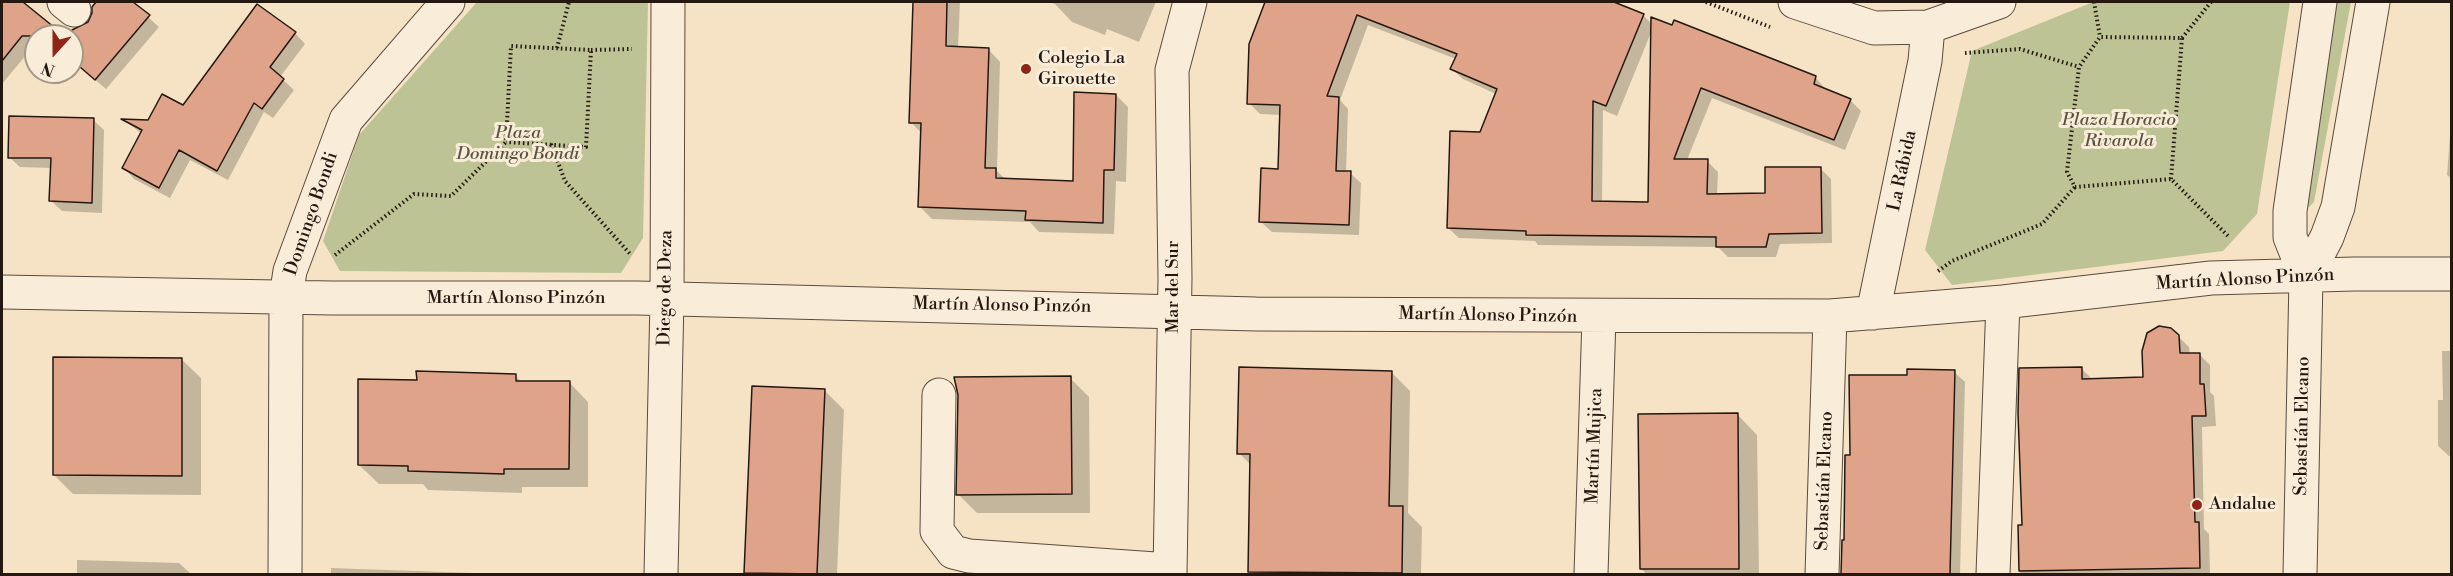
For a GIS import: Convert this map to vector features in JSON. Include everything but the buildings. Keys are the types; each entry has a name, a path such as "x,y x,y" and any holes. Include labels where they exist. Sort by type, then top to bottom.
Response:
{"street":[{"name":"Domingo Bondi","path":"285,574 286,297 290,271 346,120 448,2"},
{"name":"Diego de Deza","path":"661,574 667,299 668,2"},
{"name":"Mar del Sur","path":"1170,572 1174,311 1172,70 1190,2"},
{"path":"1795,2 1874,28 1928,27 2000,2"},
{"name":"Sebastián Elcano","path":"2300,574 2306,277 2290,237 2290,212 2320,2"},
{"name":"Sebastián Elcano","path":"2306,277 2327,237 2338,207 2373,2"},
{"name":"La Rábida","path":"1872,313 1927,53 1928,27"},
{"name":"Martín Alonso Pinzón","path":"2,292 332,298 667,299 1174,311 1599,317 1830,316 2003,302 2211,278 2451,274"},
{"path":"1993,574 2003,302"},
{"name":"Sebastián Elcano","path":"1822,574 1830,316"},
{"name":"Martín Mujica","path":"1591,574 1599,317"},
{"path":"939,395 937,531 953,552 969,556 1170,572"}],"path":[{"path":"557,48 569,2"},
{"path":"2075,188 2067,172 2079,67 2100,37 2094,2"},
{"path":"2211,2 2182,38 2171,179 2228,236"},
{"path":"2100,37 2182,38"},
{"path":"332,298 327,261 414,194 451,196 506,142 511,45 591,50 668,48"},
{"path":"1963,53 2020,49 2079,67"},
{"path":"506,142 586,147 591,50"},
{"path":"551,144 565,181 638,262"},
{"path":"1932,274 1952,261 2042,224 2075,188 2171,179"}],"green space":[{"name":"Plaza Domingo Bondi","path":"477,2 648,2 643,238 621,273 340,271 323,241 359,135"},
{"name":"Plaza Horacio Rivarola","path":"2093,2 2290,2 2257,214 2223,251 1952,285 1925,250 1972,51"},
{"path":"2329,2 2351,2 2314,202 2307,209 2303,208"}],"place":[{"name":"Colegio La Girouette","path":"1026,69"},
{"name":"Andalue","path":"2197,505"}]}
